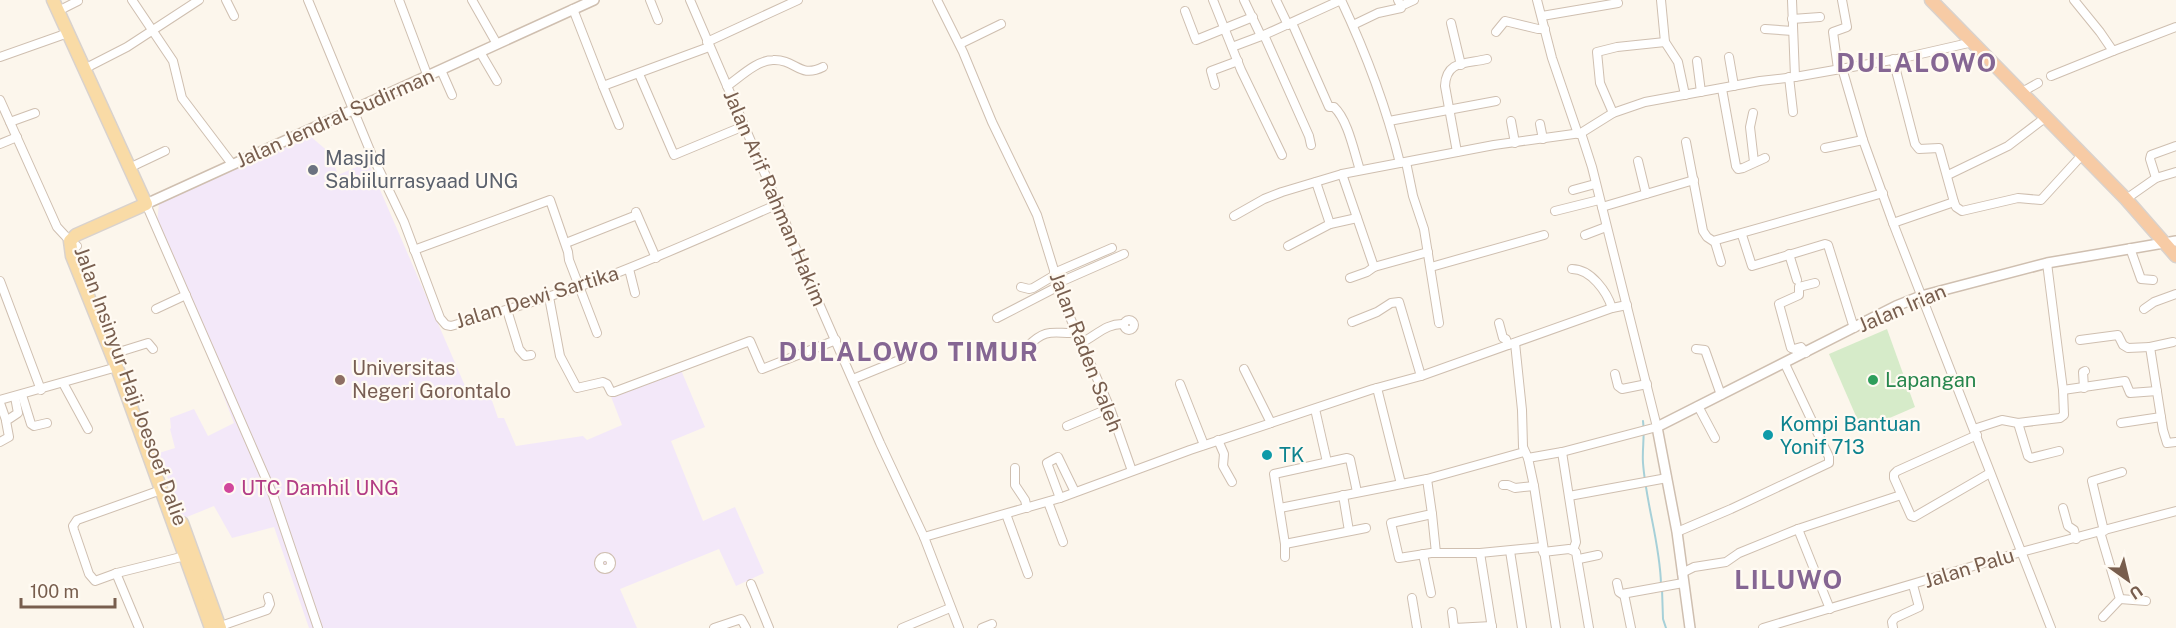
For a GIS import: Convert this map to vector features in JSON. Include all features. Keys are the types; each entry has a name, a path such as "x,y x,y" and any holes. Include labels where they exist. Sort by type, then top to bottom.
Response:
{"highway":[{"path":"1930,0 2170,241 2176,256"}],"main road":[{"path":"56,6 146,204"},
{"name":"Jalan Jendral Sudirman","path":"74,241 146,204"},
{"name":"Jalan Insinyur Haji Joesoef Dalie","path":"74,241 119,352 121,370 185,556 217,627"},
{"name":"Jalan Insinyur Haji Joesoef Dalie","path":"74,241 70,248 76,267 121,370 217,627"}],"street":[{"path":"132,0 173,61 182,98 231,164"},
{"path":"84,69 127,47 199,0"},
{"path":"226,0 234,16"},
{"name":"Jalan Dewi Sartika","path":"308,0 371,153 404,222 444,324 451,326 580,286 656,258 778,204"},
{"path":"399,0 428,76"},
{"path":"472,0 497,44"},
{"name":"Jalan Jendral Sudirman","path":"146,204 594,0"},
{"path":"650,0 658,20"},
{"name":"Jalan Arif Rahman Hakim","path":"690,0 807,276 924,537 959,628"},
{"path":"603,86 639,74 708,44 798,0"},
{"name":"Jalan Raden Saleh","path":"937,0 960,45 989,116 1037,215 1065,306 1110,408 1132,471"},
{"path":"1213,0 1238,61 1282,155"},
{"path":"1244,0 1309,136 1311,145"},
{"path":"1276,0 1290,24 1329,107 1334,107 1344,120 1360,170"},
{"path":"1232,47 1290,24 1341,0 1371,68 1424,229 1439,323"},
{"path":"1353,25 1378,14 1401,8 1400,3 1414,0"},
{"path":"1537,0 1561,87 1579,134 1606,227 1667,478 1690,628"},
{"path":"1661,0 1665,42 1678,62 1685,95"},
{"path":"1792,0 1792,112"},
{"path":"1842,0 1847,27 1833,32 1840,69 1863,140 1893,224 2051,628"},
{"path":"2074,0 2095,24 2113,51"},
{"path":"56,6 78,1"},
{"path":"1542,16 1618,3"},
{"path":"573,9 619,125"},
{"path":"1185,11 1196,40 1253,17"},
{"path":"1792,19 1820,17"},
{"path":"1496,32 1505,21 1545,29"},
{"path":"1450,22 1461,65"},
{"path":"960,45 1001,24"},
{"path":"2051,76 2176,27"},
{"path":"1765,29 1793,31"},
{"path":"0,57 68,33"},
{"path":"1613,113 1600,83 1597,52 1624,46 1665,42"},
{"path":"1234,216 1264,199 1342,174 1515,142 1579,134 1613,113 1645,102 1840,69 1938,51 1973,42"},
{"path":"480,52 496,81"},
{"path":"1729,57 1734,86"},
{"path":"1457,152 1444,86 1445,75 1449,69 1487,59"},
{"path":"1893,59 1915,144 1919,149 1939,148 1954,202 1956,207 1962,211 2018,198 2042,200 2083,154"},
{"path":"727,86 768,61 786,62 808,72 814,72 823,67"},
{"path":"1215,85 1211,72 1238,61"},
{"path":"1697,61 1701,92"},
{"path":"441,70 452,95"},
{"path":"639,74 674,155 744,126"},
{"path":"2022,92 2038,83"},
{"path":"1722,89 1736,166 1738,169 1743,168 1765,158"},
{"path":"0,100 57,227 74,241"},
{"path":"1389,121 1496,101"},
{"path":"1753,112 1750,126 1754,162"},
{"path":"10,122 35,113"},
{"path":"1948,175 2008,146 2046,117"},
{"path":"1511,121 1515,142"},
{"path":"1540,124 1543,139"},
{"path":"0,144 17,137"},
{"path":"1825,148 1863,140"},
{"path":"1686,142 1703,231 1715,242 1721,262"},
{"path":"2156,178 2150,159 2151,155 2176,146"},
{"path":"129,168 165,151"},
{"path":"1638,161 1646,194"},
{"path":"2126,199 2156,178 2176,172"},
{"path":"1342,174 1374,267"},
{"path":"1555,212 1646,194 1694,180"},
{"path":"1316,182 1330,224"},
{"path":"1573,190 1595,184"},
{"path":"1715,242 1883,193"},
{"path":"414,250 550,200 566,243 569,260 597,333"},
{"path":"1893,224 1954,202"},
{"path":"146,204 273,495 318,628"},
{"path":"566,243 636,213 656,258"},
{"path":"1288,246 1330,224 1357,218"},
{"path":"1585,235 1606,227"},
{"path":"1742,234 1752,266 1825,244 1829,247 1854,328"},
{"path":"1431,267 1544,236"},
{"name":"Jalan Irian","path":"1653,428 1921,296 2047,262 2170,241"},
{"path":"997,318 1057,279 1112,248"},
{"path":"2130,248 2138,276 2143,280 2153,280"},
{"path":"1350,278 1374,267 1428,252"},
{"path":"1021,287 1033,288 1124,254"},
{"path":"1789,254 1797,280"},
{"path":"1990,473 1914,517 1911,516 1894,478 1895,472 2002,420 2018,423 2062,417 2064,413 2063,390 2047,262"},
{"path":"629,268 635,293"},
{"path":"1572,269 1589,276 1607,295 1613,308"},
{"path":"0,281 41,390"},
{"path":"1806,353 1802,346 1791,348 1779,304 1799,296 1799,287 1815,283"},
{"path":"2145,309 2154,302 2176,294"},
{"path":"156,309 186,296"},
{"path":"549,297 560,356 577,388 603,382 607,384 611,392 614,392 750,341 762,369 837,340"},
{"path":"1352,321 1377,312 1390,303 1399,302 1421,376"},
{"path":"924,537 1060,498 1218,440 1421,376 1625,305"},
{"path":"507,310 521,353 525,357 531,355"},
{"path":"1499,323 1503,338 1512,344 1526,455 1534,486 1556,628"},
{"path":"1081,343 1104,328 1124,324"},
{"path":"1028,346 1039,337 1051,332 1076,333"},
{"path":"2080,340 2118,335 2123,345 2128,348 2150,347 2173,342"},
{"path":"119,352 148,343 153,349"},
{"path":"2150,347 2167,443 2176,442"},
{"path":"1696,349 1705,350 1721,395"},
{"path":"853,379 902,359"},
{"path":"1677,532 1800,478 1830,462 1785,364"},
{"path":"1244,369 1271,423"},
{"path":"0,442 9,437 0,402 63,383 121,370"},
{"path":"2084,388 2083,372 2085,371"},
{"path":"1615,374 1620,388 1644,385"},
{"path":"2063,390 2125,381 2130,393 2157,391"},
{"path":"63,383 88,429"},
{"path":"1180,384 1204,445"},
{"path":"1377,388 1401,484"},
{"path":"6,420 18,413 18,396"},
{"path":"18,396 31,424 34,426 47,423"},
{"path":"1698,406 1715,438"},
{"path":"1067,426 1110,408"},
{"path":"1315,409 1327,462"},
{"path":"2121,423 2161,417"},
{"path":"2018,423 2028,456 2031,458 2059,451"},
{"path":"1280,508 1427,479 1526,455 1562,452 1653,428"},
{"path":"1218,440 1224,454 1222,463 1232,482"},
{"path":"1562,452 1576,542 1573,550"},
{"path":"1060,498 1047,464 1058,457 1075,492"},
{"path":"1285,557 1274,474 1347,458 1350,459 1357,492"},
{"path":"1015,468 1015,484 1027,508"},
{"path":"2120,599 2102,532 2092,481 2122,472"},
{"path":"1569,496 1667,478"},
{"path":"1427,479 1436,553"},
{"path":"1503,485 1515,488 1534,486"},
{"path":"162,490 80,517 75,522 74,530 92,579 95,581 116,573 185,556"},
{"path":"1343,495 1349,531"},
{"path":"1617,584 1619,592 1624,594 1662,586 1683,578 1694,567 1726,562 1739,553 1798,529 1901,495"},
{"path":"1047,502 1063,542"},
{"path":"2062,508 2076,538"},
{"name":"Jalan Palu","path":"1763,628 2021,552 2176,511"},
{"path":"1006,514 1028,574"},
{"path":"1432,514 1390,523 1399,558 1436,553 1573,550"},
{"path":"1285,544 1366,528"},
{"path":"1798,529 1830,609"},
{"path":"1573,550 1579,559 1589,628"},
{"path":"1510,551 1522,628"},
{"path":"1452,612 1454,628 1492,627 1480,553"},
{"path":"1423,554 1431,593"},
{"path":"1579,559 1598,555"},
{"path":"116,573 139,628"},
{"path":"751,584 770,628"},
{"path":"1893,628 1892,622 1895,618 1919,606 1913,585"},
{"path":"1624,594 1631,628"},
{"path":"217,627 267,610 270,604 268,597"},
{"path":"1412,598 1417,628"},
{"path":"2120,599 2146,601"},
{"path":"2103,617 2120,599"},
{"path":"902,628 950,608"},
{"path":"714,628 741,619 746,628"},
{"path":"982,628 992,624"}],"shaded area":[{"name":"Universitas Negeri Gorontalo","path":"310,136 330,153 338,175 368,162 469,395 488,389 498,418 504,418 516,446 583,436 587,440 622,425 610,394 681,370 705,427 671,441 703,521 735,507 764,573 736,586 719,549 620,589 637,628 309,628 274,527 232,538 214,506 182,519 159,453 175,448 170,429 170,418 194,409 208,436 234,423 157,223 159,203"}],"green space":[{"name":"Lapangan","path":"1887,329 1915,407 1862,430 1829,354"}],"waterway":[{"path":"1643,421 1645,478 1661,584"},
{"path":"1662,589 1663,619 1666,628"}],"place":[{"name":"Masjid Sabiilurrasyaad UNG","path":"313,170"},
{"name":"Universitas Negeri Gorontalo","path":"340,380"},
{"name":"Lapangan","path":"1873,380"},
{"name":"Kompi Bantuan Yonif 713","path":"1768,435"},
{"name":"TK","path":"1267,455"},
{"name":"UTC Damhil UNG","path":"229,488"}],"district":[{"name":"DULALOWO","path":"1917,62"},
{"name":"DULALOWO TIMUR","path":"909,351"},
{"name":"LILUWO","path":"1789,579"}]}
